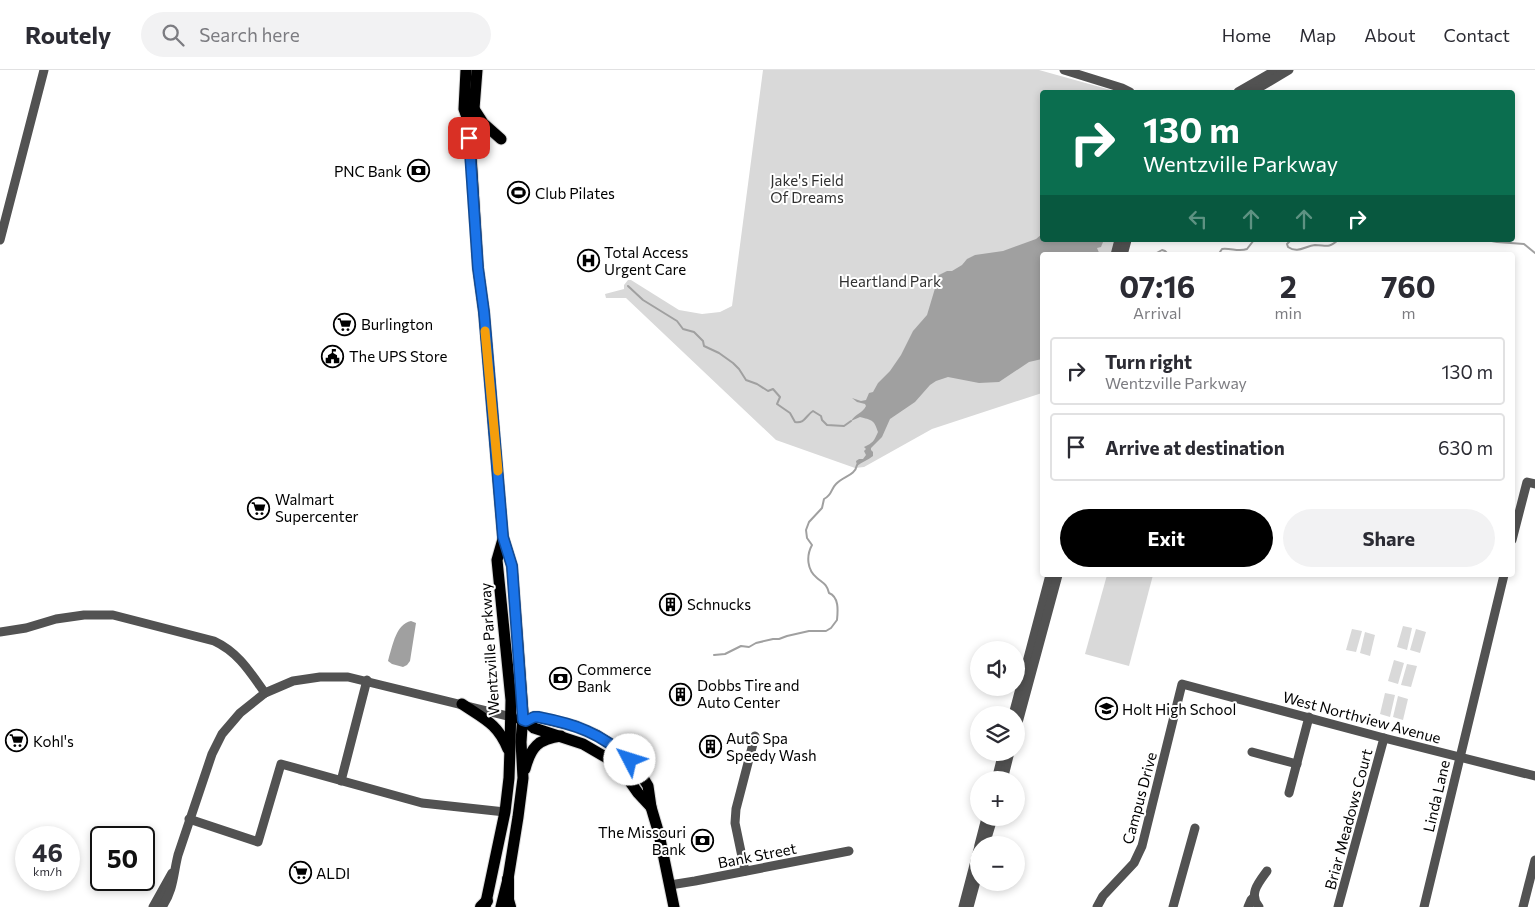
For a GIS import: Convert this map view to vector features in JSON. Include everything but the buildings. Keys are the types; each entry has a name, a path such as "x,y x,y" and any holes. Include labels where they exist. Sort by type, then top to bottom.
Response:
{"highway":[{"path":"508,879 510,907"}],"main road":[{"name":"Wentzville Parkway","path":"466,70 464,109 469,123 478,268 484,312 503,537 497,560 511,700 519,719 521,742 522,778 518,817 508,879 501,907"},
{"name":"Wentzville Parkway","path":"469,123 474,109 477,70"},
{"path":"474,109 483,123 501,139"},
{"path":"462,704 495,727 502,735 510,752"},
{"path":"519,719 538,717 576,726 596,735 617,748 639,771 648,786 674,907"},
{"name":"Wentzville Parkway","path":"484,905 505,812 510,752 519,719"},
{"path":"519,719 534,728 564,737 596,751 611,761 652,807"},
{"path":"522,778 532,749 543,741 573,735 608,750 617,748"},
{"path":"611,761 617,760 622,762 636,778 645,781"}],"street":[{"path":"0,240 44,70"},
{"path":"1064,70 1126,90"},
{"path":"1241,90 1276,70"},
{"path":"1255,90 1290,70"},
{"path":"1515,531 1531,483"},
{"path":"1015,706 1049,577"},
{"path":"1023,706 1057,577"},
{"name":"Linda Lane","path":"1424,907 1504,577"},
{"path":"0,632 26,628 56,619 84,615 113,615 214,640 232,651 246,666 265,693"},
{"path":"162,907 172,888 175,868 189,819 212,754 222,734 240,713 265,693 293,682 320,677 348,676 519,719"},
{"path":"341,781 367,680"},
{"name":"West Northview Avenue","path":"1182,684 1535,776"},
{"name":"Campus Drive","path":"1097,907 1104,896 1134,863 1142,846 1182,684"},
{"path":"1289,793 1309,717"},
{"path":"745,871 735,823 736,809 756,736"},
{"name":"Briar Meadows Court","path":"1338,907 1384,738"},
{"path":"1252,752 1297,764"},
{"path":"189,819 258,842 281,764 422,803 505,812"},
{"path":"1174,907 1195,828"},
{"name":"Bank Street","path":"670,885 850,852"},
{"path":"1524,907 1535,860"},
{"path":"153,907 175,868"},
{"path":"1248,907 1254,897 1256,886 1267,871"},
{"path":"962,907 970,878"},
{"path":"969,907 973,891"},
{"path":"1254,897 1259,907"}],"green space":[{"name":"Heartland Park","path":"763,70 1039,70 1111,90 1040,90 1040,242 1115,242 1112,252 1040,252 1040,394 932,429 864,467 855,468 776,440 626,298 606,298 605,294 624,289 624,285 628,280 631,280 679,310 702,314 720,312 732,306"},
{"path":"1106,577 1152,577 1129,666 1085,654"},
{"path":"1403,626 1412,628 1407,650 1397,647"},
{"path":"1352,629 1362,631 1356,652 1346,650"},
{"path":"1416,629 1426,632 1420,653 1410,650"},
{"path":"1365,632 1375,635 1370,656 1360,653"},
{"path":"1394,660 1404,663 1398,684 1388,681"},
{"path":"1407,664 1417,666 1411,687 1401,685"},
{"path":"1385,693 1395,695 1390,717 1380,714"},
{"path":"1398,696 1408,699 1403,720 1393,717"}],"shaded area":[{"path":"1040,236 1040,242 1103,242 1101,247 1097,248 1099,252 1040,252 1040,359 1029,362 999,382 979,383 948,377 936,381 915,402 890,419 882,437 871,448 873,456 857,466 856,461 863,459 866,455 864,447 873,441 878,432 873,422 869,420 860,417 851,421 866,406 852,398 861,401 866,400 869,393 873,392 878,383 890,371 901,355 913,331 927,315 939,275 952,271 975,255 1003,251 1036,239"},
{"path":"411,621 416,623 410,661 403,667 392,664 388,661 396,636 402,626"}],"waterway":[{"path":"1220,252 1222,249 1247,249 1252,242"},
{"path":"1289,242 1287,244 1288,247 1295,250 1315,245 1329,246 1336,242"},
{"path":"1497,242 1524,244 1535,253"},
{"path":"1158,252 1162,250 1166,252"},
{"path":"628,286 643,300 677,321 683,329 694,332 703,341 704,346 719,353 733,363 746,380 768,391 773,389 780,397 777,404 790,413 795,422 801,422 813,411 821,416 827,425 844,426 851,421"},
{"path":"714,655 725,654 741,646 749,647 756,643 773,639 809,631 826,631 831,628 837,620 837,604 826,586 814,575 809,567 808,558 812,545 807,538 806,530 809,522 822,508 824,499 829,495 834,486 851,474 857,465"}],"slow traffic":[{"path":"485,331 498,471"}],"place":[{"name":"PNC Bank","path":"418,171"},
{"name":"Club Pilates","path":"519,193"},
{"name":"Total Access Urgent Care","path":"588,261"},
{"name":"Burlington","path":"345,324"},
{"name":"The UPS Store","path":"333,356"},
{"name":"Walmart Supercenter","path":"259,508"},
{"name":"Schnucks","path":"671,604"},
{"name":"Commerce Bank","path":"561,678"},
{"name":"Dobbs Tire and Auto Center","path":"681,694"},
{"name":"Holt High School","path":"1106,709"},
{"name":"Kohl's","path":"17,741"},
{"name":"Auto Spa Speedy Wash","path":"710,747"},
{"name":"The Missouri Bank","path":"702,841"},
{"name":"ALDI","path":"300,873"}],"route":[{"path":"469,138 478,268 484,312 503,537 512,566 523,720 526,721 538,717 587,730 617,748 630,760"}],"park label":[{"name":"Jake's Field Of Dreams","path":"807,188"}]}
